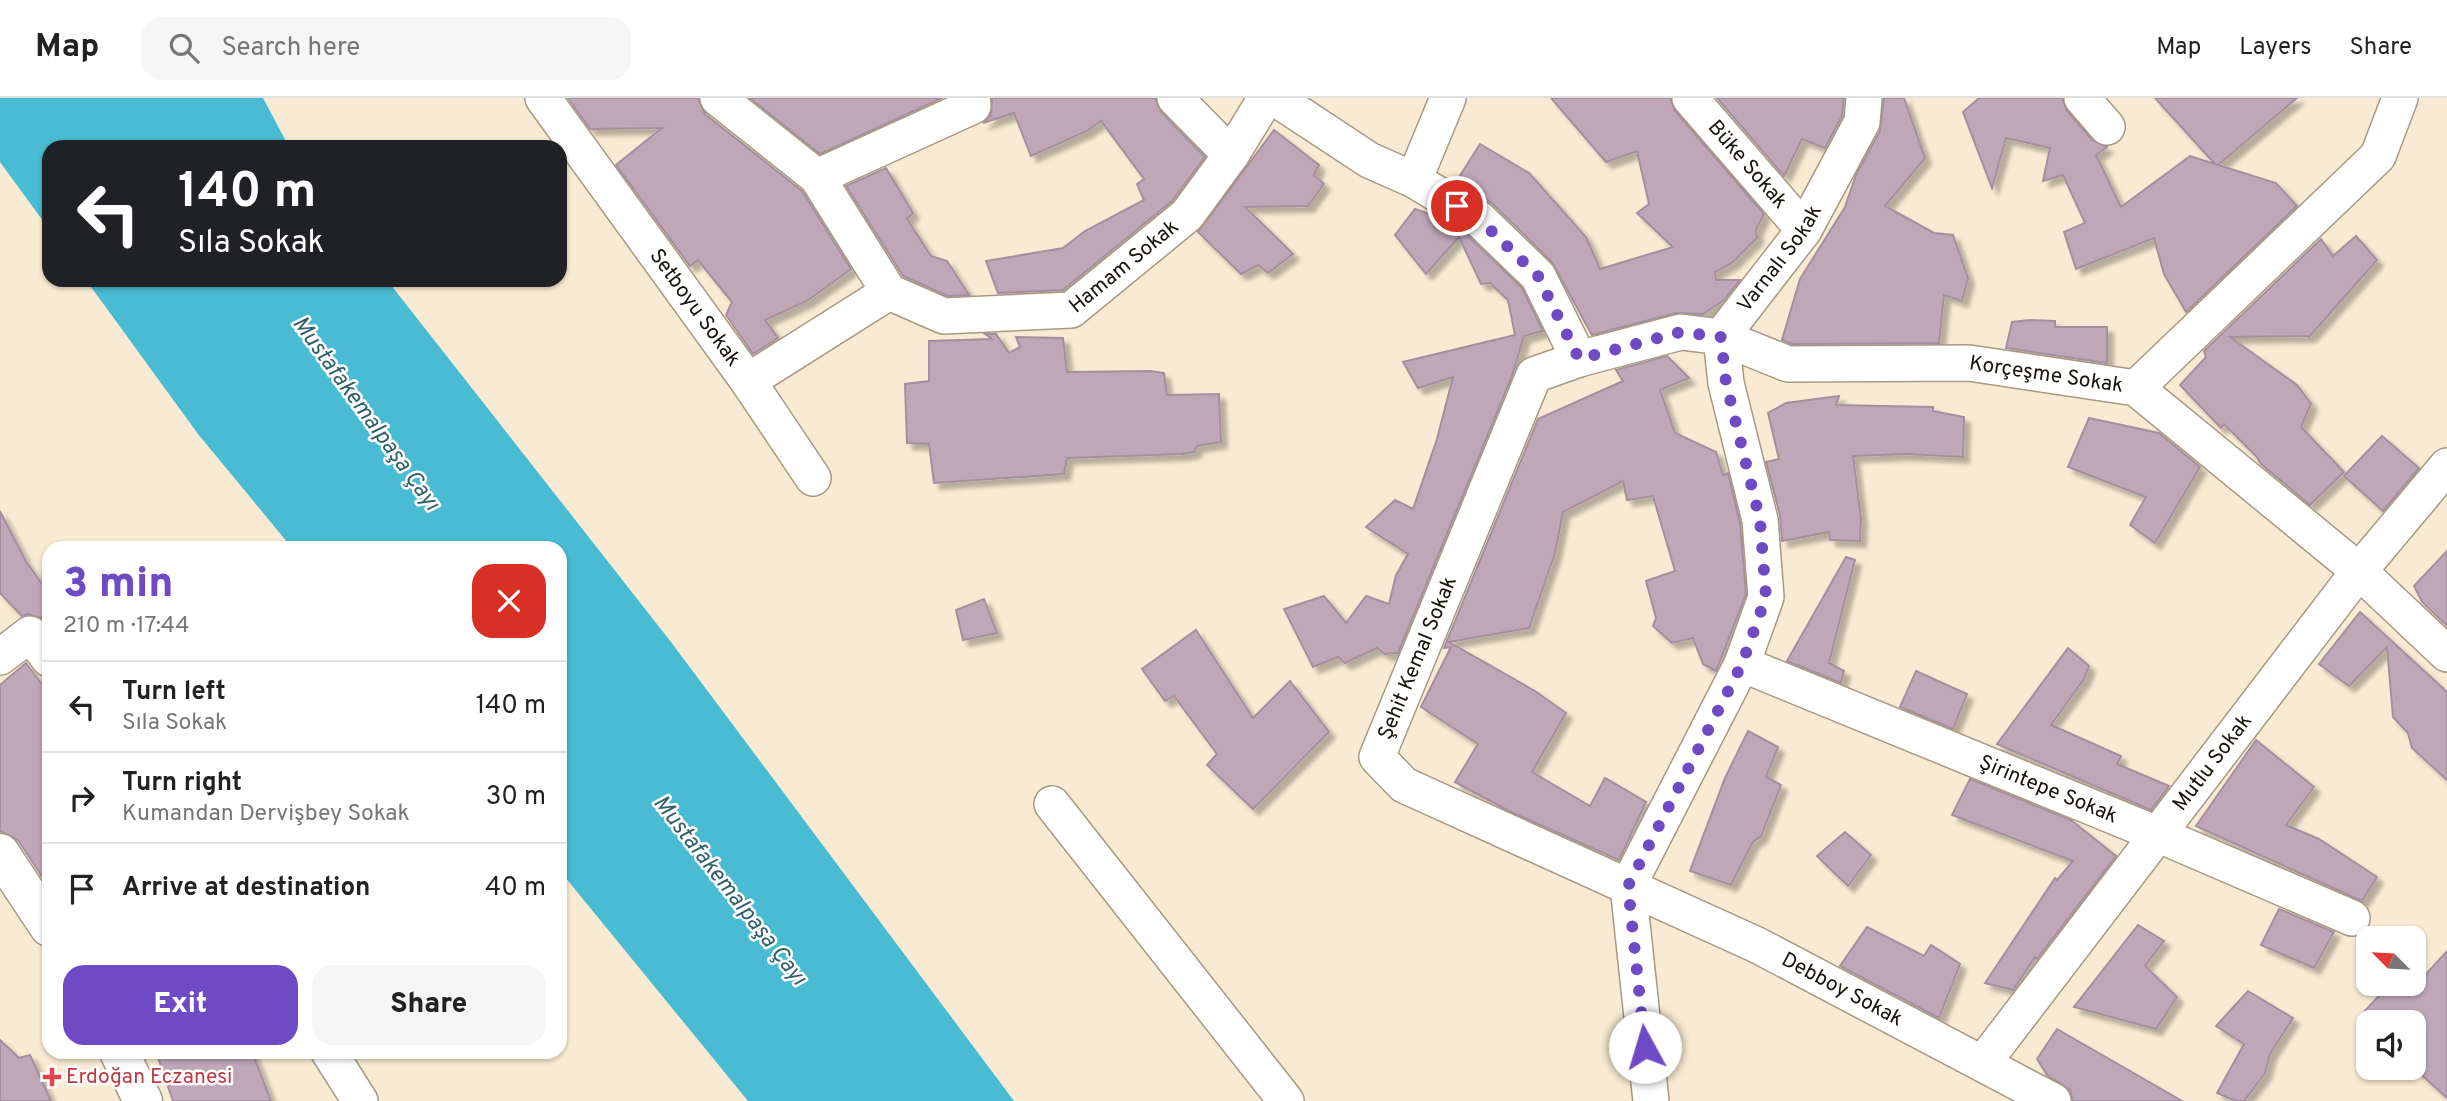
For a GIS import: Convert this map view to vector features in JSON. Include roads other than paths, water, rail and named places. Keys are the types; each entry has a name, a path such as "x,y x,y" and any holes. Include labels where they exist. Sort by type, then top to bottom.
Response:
{"main road":[{"path":"0,853 42,916"},
{"path":"122,1059 143,1101"}],"street":[{"name":"Setboyu Sokak","path":"544,98 748,381 889,292"},
{"path":"718,98 817,177 889,292"},
{"path":"817,177 973,106 972,98"},
{"path":"1175,98 1231,155"},
{"name":"Hamam Sokak","path":"889,292 944,316 1071,310 1187,215 1231,155 1266,98"},
{"path":"1275,98 1369,160 1414,180 1479,219 1538,276 1579,359"},
{"path":"1414,180 1448,98"},
{"name":"Büke Sokak","path":"1690,98 1804,230"},
{"name":"Varnalı Sokak","path":"1721,337 1804,230 1862,122 1864,98"},
{"path":"2082,98 2107,127"},
{"path":"2136,388 2378,156 2400,98"},
{"name":"Korçeşme Sokak","path":"1534,375 1579,359 1681,332 1721,337 1788,363 1969,363 2136,388 2359,571 2447,654"},
{"path":"1651,1101 1628,886 1742,664 1766,597 1760,520 1726,383 1721,337"},
{"name":"Şehit Kemal Sokak","path":"1534,375 1377,757 1404,785 1628,886"},
{"path":"748,381 813,478"},
{"name":"Mutlu Sokak","path":"1983,1063 2359,571 2447,467"},
{"path":"0,657 39,646"},
{"name":"Şirintepe Sokak","path":"1742,664 2157,834 2351,918"},
{"path":"1052,804 1286,1101"},
{"name":"Debboy Sokak","path":"1628,886 1757,945 2053,1101"},
{"path":"333,1059 360,1101"}],"water":[{"path":"0,98 263,98 285,140 42,140 42,219 0,162"},
{"name":"Mustafakemalpaşa Çayı","path":"91,287 392,287 671,642 1014,1101 748,1101 567,880 567,541 286,541 198,434"}],"place":[{"name":"Erdoğan Eczanesi","path":"52,1077"}]}
